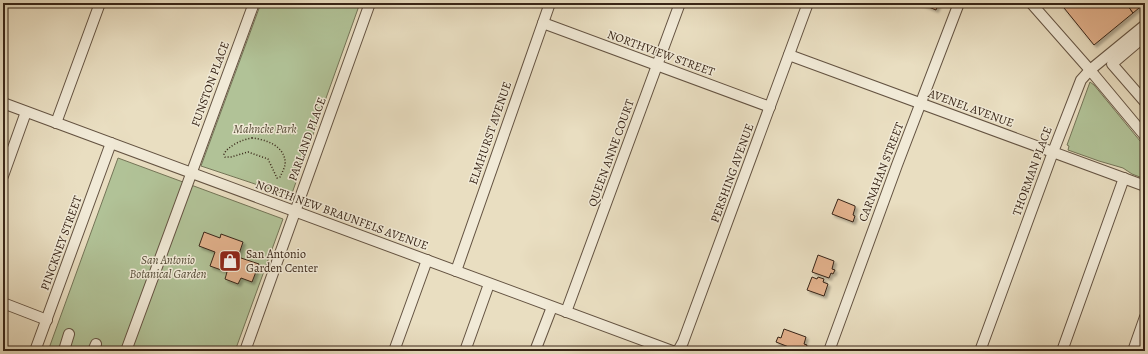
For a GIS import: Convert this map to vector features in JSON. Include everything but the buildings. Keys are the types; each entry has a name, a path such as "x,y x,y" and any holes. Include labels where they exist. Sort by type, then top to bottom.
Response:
{"street":[{"path":"56,123 100,3"},
{"name":"FUNSTON PLACE","path":"126,351 254,3"},
{"name":"PARLAND PLACE","path":"245,351 370,3"},
{"name":"ELMHURST AVENUE","path":"456,271 550,3"},
{"name":"QUEEN ANNE COURT","path":"566,312 680,3"},
{"name":"PERSHING AVENUE","path":"678,351 683,342 808,3"},
{"name":"CARNAHAN STREET","path":"829,351 894,172 959,3"},
{"path":"1031,3 1145,136"},
{"name":"NORTHVIEW STREET","path":"542,23 770,107"},
{"name":"THORMAN PLACE","path":"980,351 1081,80 1090,70 1108,61 1145,29"},
{"name":"AVENEL AVENUE","path":"789,55 1145,186"},
{"path":"1108,61 1145,102"},
{"name":"NORTH NEW BRAUNFELS AVENUE","path":"3,104 672,351"},
{"path":"3,176 26,112"},
{"name":"PINCKNEY STREET","path":"36,351 111,143"},
{"path":"1062,351 1124,178"},
{"path":"394,351 427,260"},
{"path":"465,351 490,284"},
{"path":"3,303 47,320"},
{"path":"535,351 552,306"},
{"path":"1133,351 1145,317"},
{"path":"68,351 65,347 69,334"}],"path":[{"path":"245,139 260,139 272,143 284,156 285,165 280,177 277,178 268,159 248,152 231,157 225,157 224,154 226,151 245,139"}],"green space":[{"name":"Mahncke Park","path":"261,3 360,3 291,196 201,166"},
{"path":"1090,82 1145,147 1145,179 1132,174 1123,168 1068,150 1069,146 1067,145"},
{"name":"San Antonio Botanical Garden","path":"118,158 283,219 235,351 48,351"}],"place":[{"name":"San Antonio Garden Center","path":"230,261"}]}
